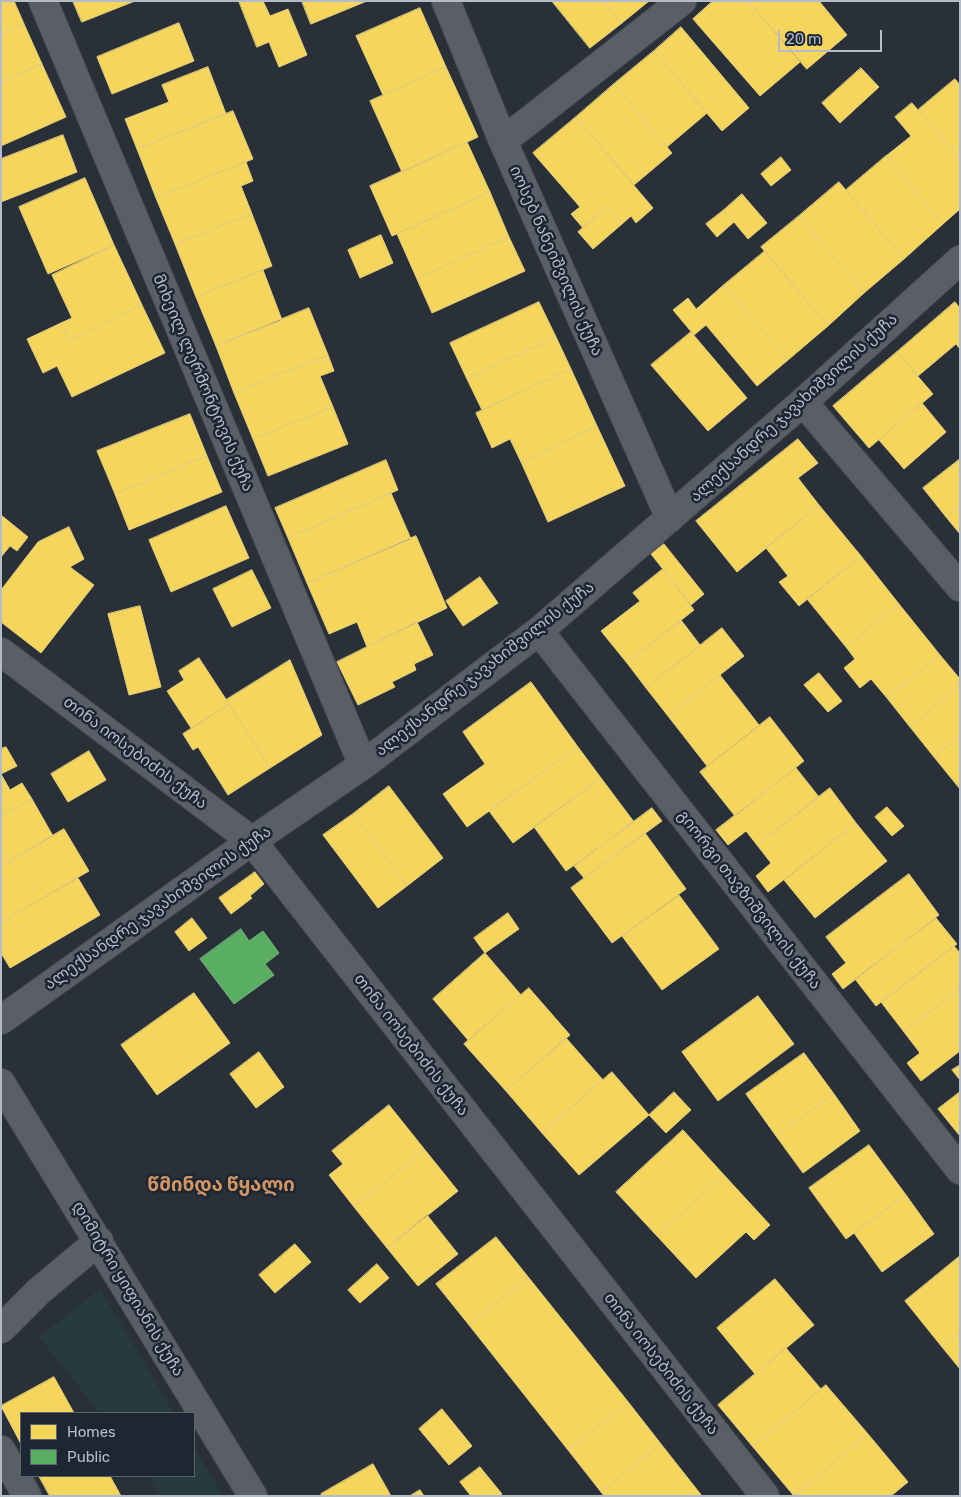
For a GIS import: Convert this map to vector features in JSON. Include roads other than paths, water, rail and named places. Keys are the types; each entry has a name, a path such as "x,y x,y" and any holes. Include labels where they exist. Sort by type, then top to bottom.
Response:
{"street":[{"name":"მიხეილ ლერმონტოვის ქუჩა","path":"43,1 363,765"},
{"name":"იოსებ ნანეიშვილის ქუჩა","path":"446,1 503,141 670,518"},
{"path":"503,141 682,1"},
{"name":"ალექსანდრე ჯავახიშვილის ქუჩა","path":"1,1020 363,765 539,631 802,402 960,260"},
{"path":"802,402 960,587"},
{"name":"გიორგი თავზიშვილის ქუჩა","path":"539,631 960,1170"},
{"name":"თინა იოსებიძის ქუჩა","path":"1,652 252,842 765,1496"},
{"name":"დიმიტრი ყიფიანის ქუჩა","path":"1,1083 253,1496"},
{"path":"1,1329 40,1291 99,1241"},
{"path":"1,1450 27,1496"}],"district":[{"name":"წმინდა წყალი","path":"221,1186"}]}
